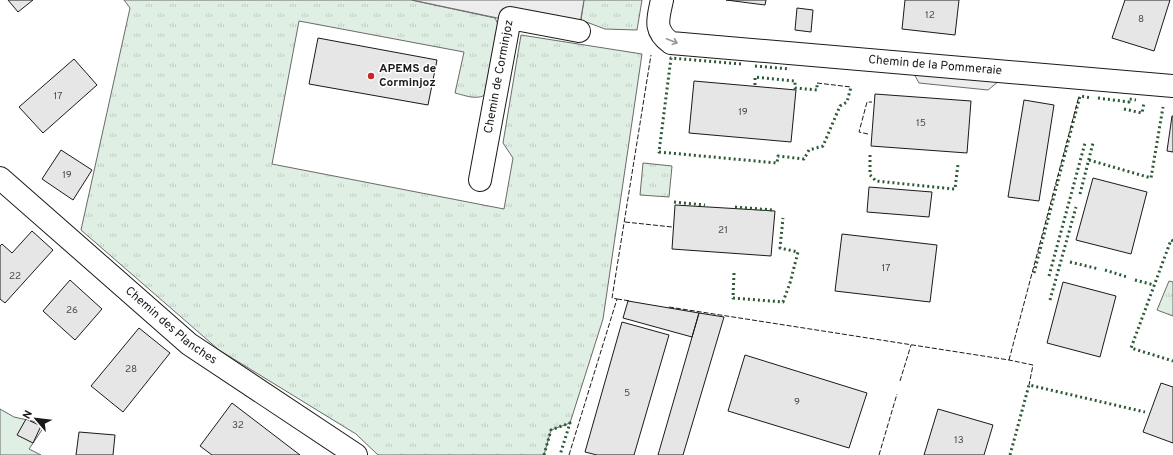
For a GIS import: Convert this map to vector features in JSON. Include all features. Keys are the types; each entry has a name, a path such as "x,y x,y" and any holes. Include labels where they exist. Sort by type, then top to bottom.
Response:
{"street":[{"name":"Chemin de la Pommeraie","path":"662,0 658,24 662,36 671,43 763,50 884,63 1173,86"},
{"name":"Chemin de Corminjoz","path":"480,180 510,18 579,30"},
{"name":"Chemin des Planches","path":"0,178 189,344 356,455"}],"green space":[{"path":"124,0 411,0 495,18 500,28 488,93 480,97 455,93 464,52 299,21 272,164 504,209 513,158 503,143 521,35 642,54 603,319 570,423 551,430 544,455 378,455 356,434 219,350 81,230 130,8"},
{"path":"584,0 642,0 637,30 605,29 581,20"},
{"path":"643,163 672,166 669,197 640,195"},
{"path":"1169,281 1173,282 1173,316 1157,310"},
{"path":"0,409 14,417 46,424 29,449 41,455 0,455"}],"shaded area":[{"path":"412,0 584,0 578,35"},
{"path":"914,74 999,81 988,90 919,83"}],"building":[{"path":"8,0 33,0 18,12"},
{"path":"726,0 766,0 765,5"},
{"path":"905,0 959,0 955,35 902,29"},
{"path":"1125,0 1170,0 1154,51 1112,38"},
{"path":"797,8 813,10 811,32 795,30"},
{"path":"318,38 437,60 428,105 309,84"},
{"path":"74,59 97,85 43,133 19,107"},
{"path":"694,81 796,90 791,142 689,133"},
{"path":"875,94 971,101 967,153 871,146"},
{"path":"1024,100 1054,105 1039,201 1008,197"},
{"path":"1173,116 1173,152 1167,151"},
{"path":"61,150 92,170 73,200 42,179"},
{"path":"1093,178 1147,192 1131,254 1076,240"},
{"path":"869,187 932,192 929,217 867,212"},
{"path":"675,205 775,211 771,256 672,249"},
{"path":"32,231 53,250 5,303 0,299 0,246 2,244 12,253"},
{"path":"842,234 937,245 930,302 835,291"},
{"path":"70,280 102,309 75,340 43,311"},
{"path":"1063,282 1116,296 1100,357 1047,343"},
{"path":"628,301 699,313 692,337 623,318"},
{"path":"699,313 724,317 683,455 658,455"},
{"path":"622,322 669,335 634,455 597,455 585,452"},
{"path":"139,328 170,353 123,412 91,386"},
{"path":"745,355 867,393 849,448 728,411"},
{"path":"1161,383 1173,387 1173,443 1143,432"},
{"path":"232,403 300,455 212,455 200,446"},
{"path":"938,409 993,425 984,455 924,455"},
{"path":"26,419 41,426 33,443 17,435"},
{"path":"79,432 115,435 113,455 76,455"}],"hedge":[{"path":"741,64 671,58 659,152 777,163 778,156 804,159 809,150 823,146 840,106 847,102 851,87"},
{"path":"755,66 790,69"},
{"path":"755,85 755,77 795,81 795,88 817,90 817,83"},
{"path":"1034,273 1080,96 1092,98"},
{"path":"1098,98 1129,102 1129,99 1136,100"},
{"path":"1124,109 1142,113 1144,103"},
{"path":"1089,160 1151,178 1163,107"},
{"path":"1049,276 1085,143"},
{"path":"1080,194 1093,143"},
{"path":"870,155 870,175 876,181 955,189 958,164"},
{"path":"674,202 705,205"},
{"path":"735,207 773,210"},
{"path":"1050,300 1076,207"},
{"path":"734,273 733,298 783,302 790,283 798,252 780,248 783,218"},
{"path":"1173,241 1171,240 1131,348 1173,361"},
{"path":"1070,262 1099,269"},
{"path":"1105,270 1127,277"},
{"path":"1135,280 1154,285"},
{"path":"1010,455 1029,385 1145,412"},
{"path":"544,455 551,430 570,423 560,455"}],"fence":[{"path":"569,455 617,299 612,298 651,55"},
{"path":"817,83 851,87"},
{"path":"1009,360 1079,96"},
{"path":"868,134 859,132 867,102 872,102"},
{"path":"625,222 672,227"},
{"path":"617,299 631,301"},
{"path":"669,307 1033,365 1029,385"},
{"path":"900,381 911,345"},
{"path":"879,455 897,394"}],"place":[{"name":"APEMS de Corminjoz","path":"371,76"}]}
